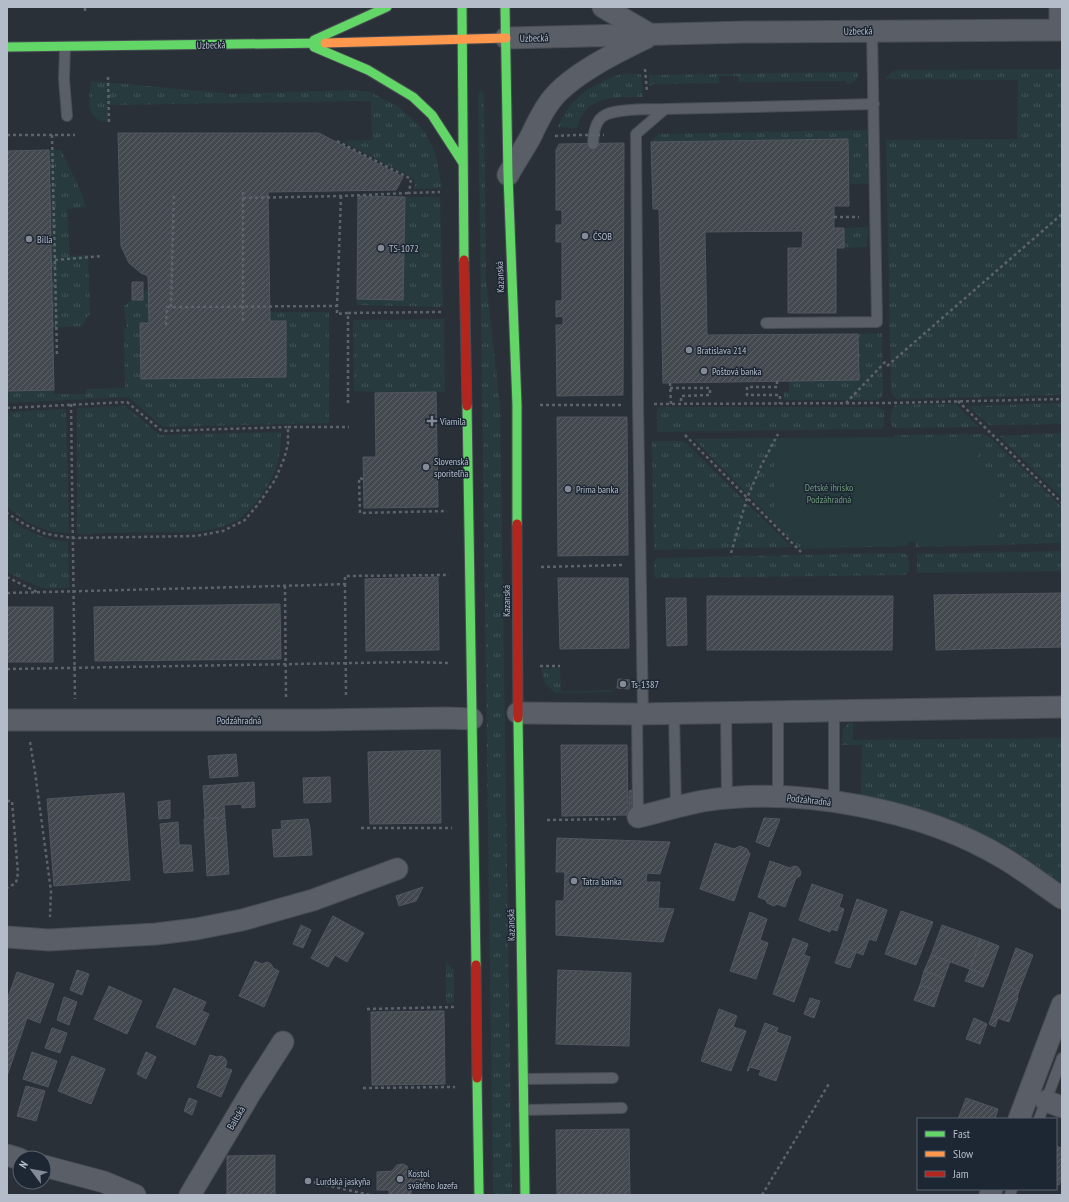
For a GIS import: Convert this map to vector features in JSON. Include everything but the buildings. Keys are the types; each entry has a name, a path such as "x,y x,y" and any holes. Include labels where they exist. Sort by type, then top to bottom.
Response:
{"main road":[{"path":"305,44 387,7"},
{"path":"462,7 465,312 470,544 479,1195"},
{"name":"Kazanská","path":"504,7 506,38 508,175 517,405 518,713 525,1195"},
{"name":"Uzbecká","path":"7,47 305,44 506,38"},
{"path":"305,44 368,70 413,97 432,115 464,163"}],"street":[{"path":"603,7 652,35"},
{"path":"1060,7 1061,30"},
{"name":"Uzbecká","path":"506,38 872,30 1061,30"},
{"path":"508,175 540,117 552,99 563,87 615,53 652,35"},
{"path":"518,713 640,714 1062,707"},
{"name":"Podzáhradná","path":"16,720 472,719"},
{"name":"Podzáhradná","path":"638,817 704,801 778,797 834,802 892,813 920,821 969,840 1004,858 1062,898"},
{"path":"7,937 49,940 156,934 196,929 235,921 313,900 397,869"},
{"path":"1019,1118 1062,1005"},
{"name":"Baltská","path":"190,1195 251,1092 283,1042"},
{"path":"52,1168 104,1182 135,1195"}],"lane":[{"path":"766,323 877,322 872,30"},
{"path":"65,47 64,79 67,116"},
{"path":"593,144 593,132 599,119 605,114 613,111 874,104"},
{"name":"Podzáhradná","path":"638,817 640,565 636,134 665,109"},
{"path":"834,710 834,802"},
{"path":"778,711 778,797"},
{"path":"726,712 726,799"},
{"path":"674,713 676,807"},
{"path":"1049,1109 1062,1058"},
{"path":"524,1079 613,1078"},
{"path":"524,1110 622,1108"}],"path":[{"path":"644,69 649,109"},
{"path":"108,77 108,122"},
{"path":"52,135 57,356"},
{"path":"7,136 75,135"},
{"path":"548,136 604,135"},
{"path":"337,140 410,179 409,193"},
{"path":"243,192 243,324"},
{"path":"243,198 446,192"},
{"path":"171,307 174,194"},
{"path":"341,196 337,314 448,312"},
{"path":"888,366 1062,214"},
{"path":"834,217 866,217"},
{"path":"54,260 103,256"},
{"path":"166,325 167,307 337,306"},
{"path":"348,313 348,404"},
{"path":"846,403 888,360"},
{"path":"776,381 777,387 747,387 747,395 780,395 780,404"},
{"path":"670,383 670,404"},
{"path":"670,388 710,388 710,395 681,396 681,404"},
{"path":"536,405 780,404 1062,399"},
{"path":"958,401 1062,503"},
{"path":"7,408 127,402 162,431 288,427 349,427"},
{"path":"71,404 75,719"},
{"path":"7,513 24,524 46,534 73,538 196,536 223,531 245,520 260,503 275,480 284,459 288,444 288,427"},
{"path":"731,553 747,498 761,466 778,434"},
{"path":"685,435 801,552"},
{"path":"363,479 360,478 360,513 451,511"},
{"path":"537,567 640,565"},
{"path":"346,719 345,576 453,575"},
{"path":"7,577 38,593"},
{"path":"7,593 345,584"},
{"path":"285,586 286,720"},
{"path":"7,669 412,662 453,663"},
{"path":"538,666 560,666"},
{"path":"16,720 35,772 51,891 49,940"},
{"path":"7,801 12,801 18,873 16,883 7,888"},
{"path":"361,828 455,828"},
{"path":"367,1008 459,1007"},
{"path":"762,1195 830,1082"},
{"path":"363,1088 460,1087"},
{"path":"308,1181 370,1195"}],"green space":[{"path":"1062,69 1062,395 897,399 892,395 891,389 886,140 1017,139 1018,80 885,79 892,72 897,70"},
{"path":"856,72 858,74 856,80 846,84 846,81 739,82 738,76 719,76 719,83 649,85 649,75"},
{"path":"622,74 641,74 643,97 612,98 594,103 581,117 577,128 558,127 569,108 583,93 601,82"},
{"path":"91,81 231,94 354,90 370,92 399,107 424,131 434,150 442,188 415,189 414,179 342,141 372,140 371,101 108,105 109,122 105,122 100,121 95,117 90,108 89,97"},
{"path":"481,91 484,94 486,279 500,405 512,1195 493,1195 478,94"},
{"path":"867,130 868,184 849,184 848,139 651,142 659,134"},
{"path":"49,150 61,150 82,194 86,207 67,209 70,256 88,255 90,313 82,326 52,328"},
{"path":"405,197 440,197 443,307 357,305 357,299 403,300"},
{"path":"869,227 866,247 844,248 844,228"},
{"path":"167,290 162,323 140,324 141,379 286,377 286,321 264,321 248,312 329,312 329,423 163,427 128,397 7,403 7,391 54,390 54,394 86,394 86,389 125,388 124,329 127,328 124,306 132,300 143,300 143,291"},
{"path":"444,319 445,392 375,393 354,391 353,320"},
{"path":"882,333 883,394 880,399 784,400 784,392 789,392 789,381 859,380 858,334"},
{"path":"1062,403 1062,424 989,425 970,408 973,406"},
{"path":"956,404 979,427 895,428 891,425 891,411 895,405"},
{"path":"125,406 160,435 281,432 279,454 273,475 265,490 247,512 234,522 225,526 196,531 77,534 77,408"},
{"path":"878,407 884,411 884,426 882,429 658,432 657,408"},
{"path":"66,409 69,533 51,531 35,526 21,518 7,507 7,412"},
{"path":"1062,433 1062,498 999,436"},
{"path":"981,434 990,437 1062,507 1062,543 916,547 893,438 894,435"},
{"path":"885,437 885,459 909,541 907,546 800,549 694,439"},
{"name":"Detské ihrisko Podzáhradná","path":"986,437 973,466 999,492 998,545 919,546 915,541 909,542 907,546 803,547 775,515 774,450 785,439"},
{"path":"652,441 684,441 791,547 654,550"},
{"path":"7,518 36,534 51,539 68,542 69,588 42,588 7,572"},
{"path":"1062,551 1062,571 917,573 917,554"},
{"path":"903,553 907,555 910,567 907,574 902,575 656,578 654,576 654,561 656,558"},
{"path":"560,668 561,692 613,690 613,692 555,693 545,683 541,669"},
{"path":"849,723 853,723 853,740 1062,738 1062,884 1023,856 978,833 901,804 861,796 862,745 842,745 843,729"},
{"path":"446,962 454,970 454,1002 446,1003"}],"traffic: fast":[{"path":"314,40 387,7"},
{"path":"462,7 464,260"},
{"path":"505,7 508,175 517,405 517,524"},
{"path":"7,47 325,43"},
{"path":"314,47 368,70 413,97 432,115 463,163"},
{"path":"467,406 476,965"},
{"path":"518,718 525,1195"},
{"path":"477,1078 479,1195"}],"traffic: slow":[{"path":"325,43 506,38"}],"traffic: jam":[{"path":"464,260 467,406"},
{"path":"517,524 518,718"},
{"path":"476,965 477,1078"}],"place":[{"name":"ČSOB","path":"585,236"},
{"name":"Billa","path":"29,239"},
{"name":"TS-1072","path":"381,248"},
{"name":"Bratislava 214","path":"689,350"},
{"name":"Poštová banka","path":"704,371"},
{"name":"Viamila","path":"432,421"},
{"name":"Slovenská sporiteľňa","path":"426,467"},
{"name":"Prima banka","path":"568,489"},
{"name":"Ts-1387","path":"623,684"},
{"name":"Tatra banka","path":"574,881"},
{"name":"Kostol svätého Jozefa","path":"400,1179"},
{"name":"Lurdská jaskyňa","path":"308,1181"}]}
